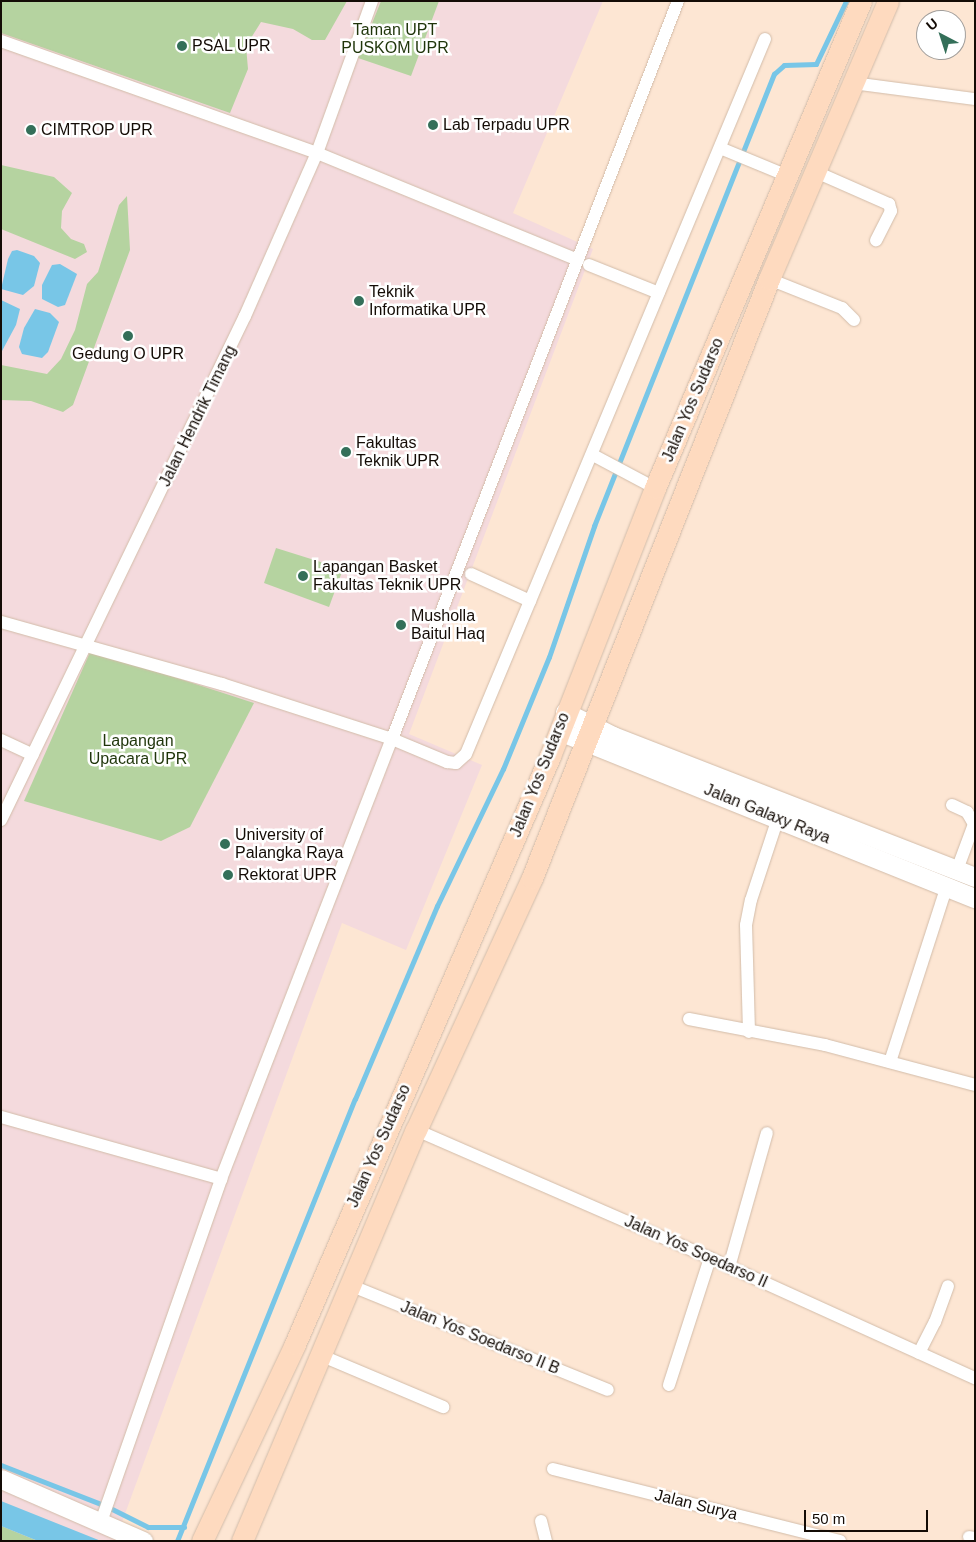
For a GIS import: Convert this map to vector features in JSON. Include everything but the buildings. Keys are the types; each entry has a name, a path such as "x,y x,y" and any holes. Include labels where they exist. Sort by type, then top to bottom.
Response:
{"main road":[{"name":"Jalan Yos Sudarso","path":"202,1541 294,1344 562,722 655,488 861,1"},
{"name":"Jalan Yos Sudarso","path":"242,1541 320,1355 352,1286 416,1130 532,878 769,280 888,1"},
{"path":"728,319 751,325"},
{"path":"294,1344 320,1355"}],"street":[{"name":"Jalan Hendrik Timang","path":"1,820 207,400 317,153 372,1"},
{"path":"101,1522 221,1179 392,739 584,262 678,1"},
{"path":"1,622 222,684 392,739 447,762 456,763 462,760 593,455 765,39"},
{"path":"1,41 317,153 659,293"},
{"path":"853,83 975,99"},
{"path":"720,148 788,176"},
{"path":"816,172 888,204 891,210 876,240"},
{"path":"769,280 842,308 854,320"},
{"path":"593,455 608,460 622,472 655,488"},
{"path":"471,574 530,601"},
{"name":"Jalan Galaxy Raya","path":"562,722 778,818 875,848 957,870 975,877"},
{"name":"Jalan Galaxy Raya","path":"589,734 875,848 947,886 975,898"},
{"path":"1,740 33,755"},
{"path":"952,805 967,812 974,824 957,870"},
{"path":"749,1032 746,925 751,900 778,818"},
{"path":"890,1062 947,886"},
{"path":"689,1019 749,1032 825,1045 975,1085"},
{"path":"1,1117 221,1179"},
{"name":"Jalan Yos Soedarso II","path":"416,1130 729,1266 975,1378"},
{"path":"729,1266 768,1133"},
{"path":"670,1386 710,1258"},
{"name":"Jalan Yos Soedarso II B","path":"352,1286 608,1390"},
{"path":"919,1353 935,1322 948,1286"},
{"path":"320,1355 443,1407"},
{"name":"Jalan Surya","path":"553,1469 840,1541"},
{"path":"1,1479 143,1541"},
{"path":"541,1521 546,1541"}],"shaded area":[{"name":"University of Palangka Raya","path":"1,1 603,1 513,213 593,249 409,734 482,765 406,950 342,923 115,1541 1,1541"}],"green space":[{"path":"1,1 347,1 325,40 312,40 293,29 261,22 246,46 248,69 230,113 1,33"},
{"name":"Taman UPT PUSKOM UPR","path":"381,1 439,1 411,76 358,58"},
{"path":"1,165 54,177 72,193 62,211 61,228 71,239 84,244 87,252 75,259 1,229"},
{"path":"127,196 130,250 73,405 63,412 31,401 1,400 1,365 47,374 61,359 75,330 87,284 98,272 119,205"},
{"name":"Lapangan Basket Fakultas Teknik UPR","path":"276,548 343,569 329,607 264,583"},
{"name":"Lapangan Upacara UPR","path":"91,650 254,703 190,827 161,841 24,801"},
{"path":"1,1526 38,1541 1,1541"}],"water":[{"path":"17,250 34,256 40,263 34,286 23,295 1,289 8,259 12,251"},
{"path":"60,264 77,274 65,305 58,307 42,299 42,285 52,265"},
{"path":"1,300 20,309 16,325 2,351"},
{"path":"35,309 50,313 59,322 48,352 42,358 22,354 19,347 24,328"},
{"path":"1,1501 101,1541 38,1541 1,1526"}],"waterway":[{"path":"177,1541 355,1099 437,906 503,769 549,657 594,526 774,74 784,65 816,64 846,1"},
{"path":"1,1465 106,1506 148,1527 184,1527"}],"place":[{"name":"PSAL UPR","path":"182,46"},
{"name":"Lab Terpadu UPR","path":"433,125"},
{"name":"CIMTROP UPR","path":"31,130"},
{"name":"Teknik Informatika UPR","path":"359,301"},
{"name":"Gedung O UPR","path":"128,336"},
{"name":"Fakultas Teknik UPR","path":"346,452"},
{"name":"Lapangan Basket Fakultas Teknik UPR","path":"303,576"},
{"name":"Musholla Baitul Haq","path":"401,625"},
{"name":"University of Palangka Raya","path":"225,844"},
{"name":"Rektorat UPR","path":"228,875"}]}
